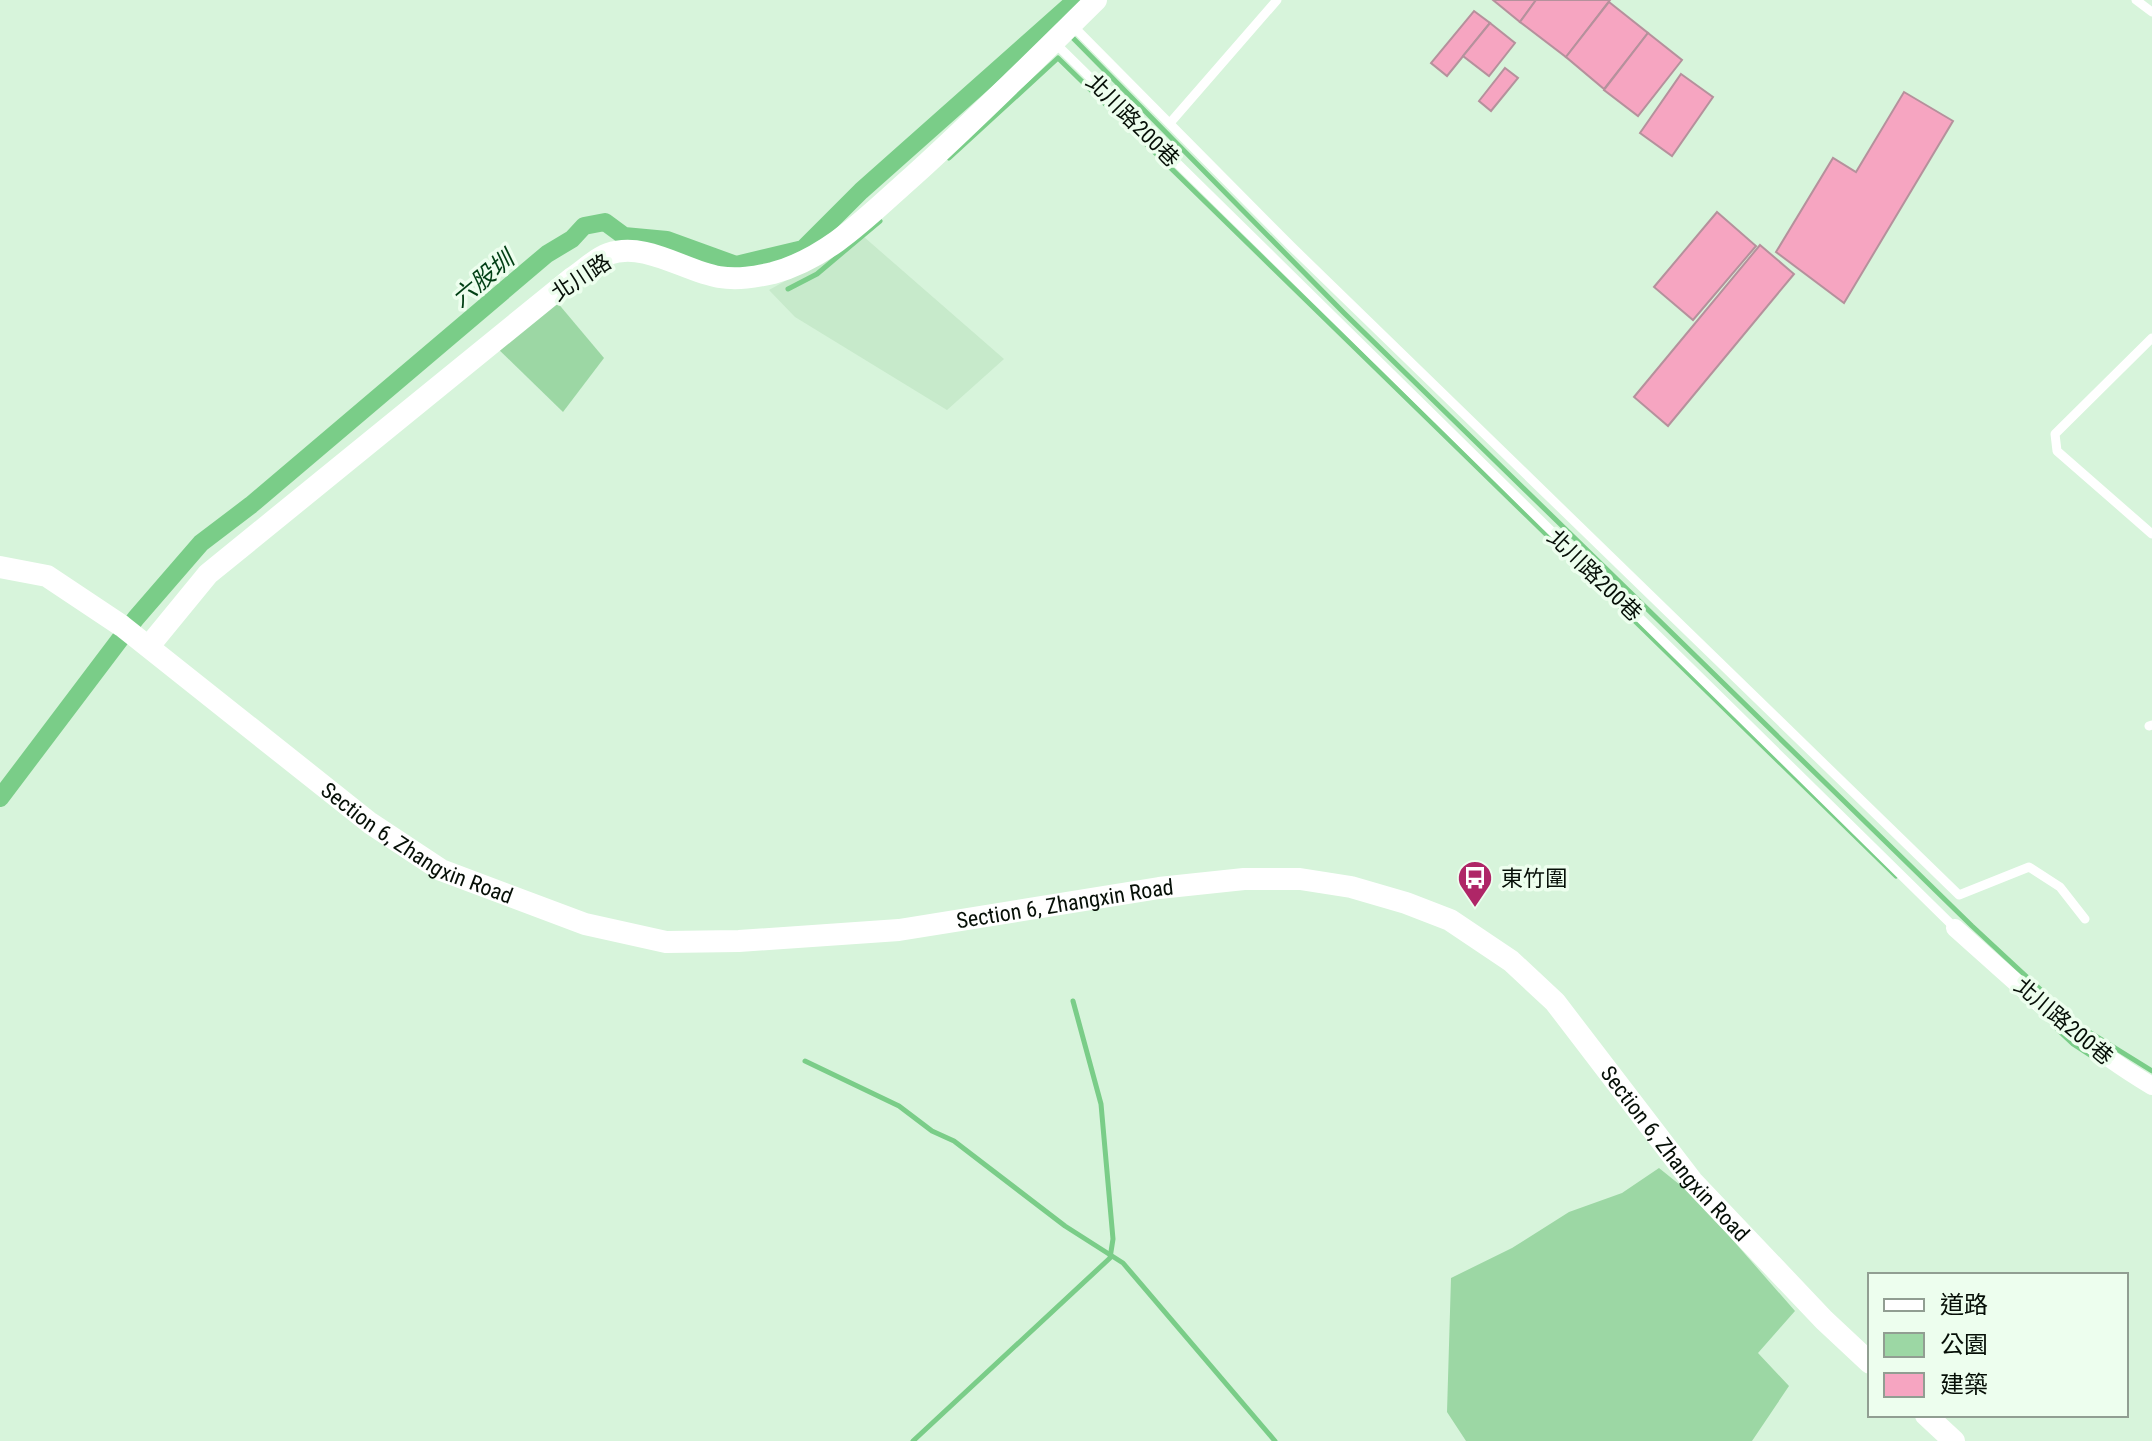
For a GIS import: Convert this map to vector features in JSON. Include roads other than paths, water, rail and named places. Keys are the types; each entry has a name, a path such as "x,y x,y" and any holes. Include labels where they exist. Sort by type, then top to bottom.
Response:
{"street":[{"name":"北川路","path":"149,646 208,574 572,278 607,254 639,252 717,276 743,279 805,261 848,234 953,140 1096,0"},
{"name":"Section 6, Zhangxin Road","path":"0,567 47,576 122,626 370,823 441,870 585,924 666,942 739,941 899,930 1159,888 1244,879 1300,879 1351,887 1450,920 1511,961 1555,1002 1692,1181 1824,1320 1868,1361"},
{"name":"北川路200巷","path":"1955,928 2058,1020 2115,1064 2152,1086"},
{"path":"1928,1417 1954,1441"}],"lane":[{"path":"1170,123 1277,0"},
{"path":"2136,0 2152,12"},
{"path":"1071,24 1291,246 1959,895 2029,867 2060,887 2085,919"},
{"name":"北川路200巷","path":"1055,43 1955,928"},
{"path":"2152,338 2055,434 2057,451 2152,534"}],"waterway":[{"name":"六股圳","path":"0,798 136,618 201,543 251,505 584,226 605,222 624,236 667,240 736,265 803,249 861,191 1076,0"},
{"path":"1070,35 1344,313 1972,926 2070,1017"},
{"path":"949,158 1058,58 1896,876"},
{"path":"788,289 817,274 880,221"},
{"path":"913,1441 1110,1258 1113,1239 1101,1104 1073,1001"},
{"path":"2057,1029 2093,1057"},
{"path":"2091,1033 2152,1071"},
{"path":"805,1061 899,1106 932,1131 954,1141 1065,1226 1123,1263 1275,1441"}],"place":[{"name":"東竹圍","path":"1475,909"}]}
